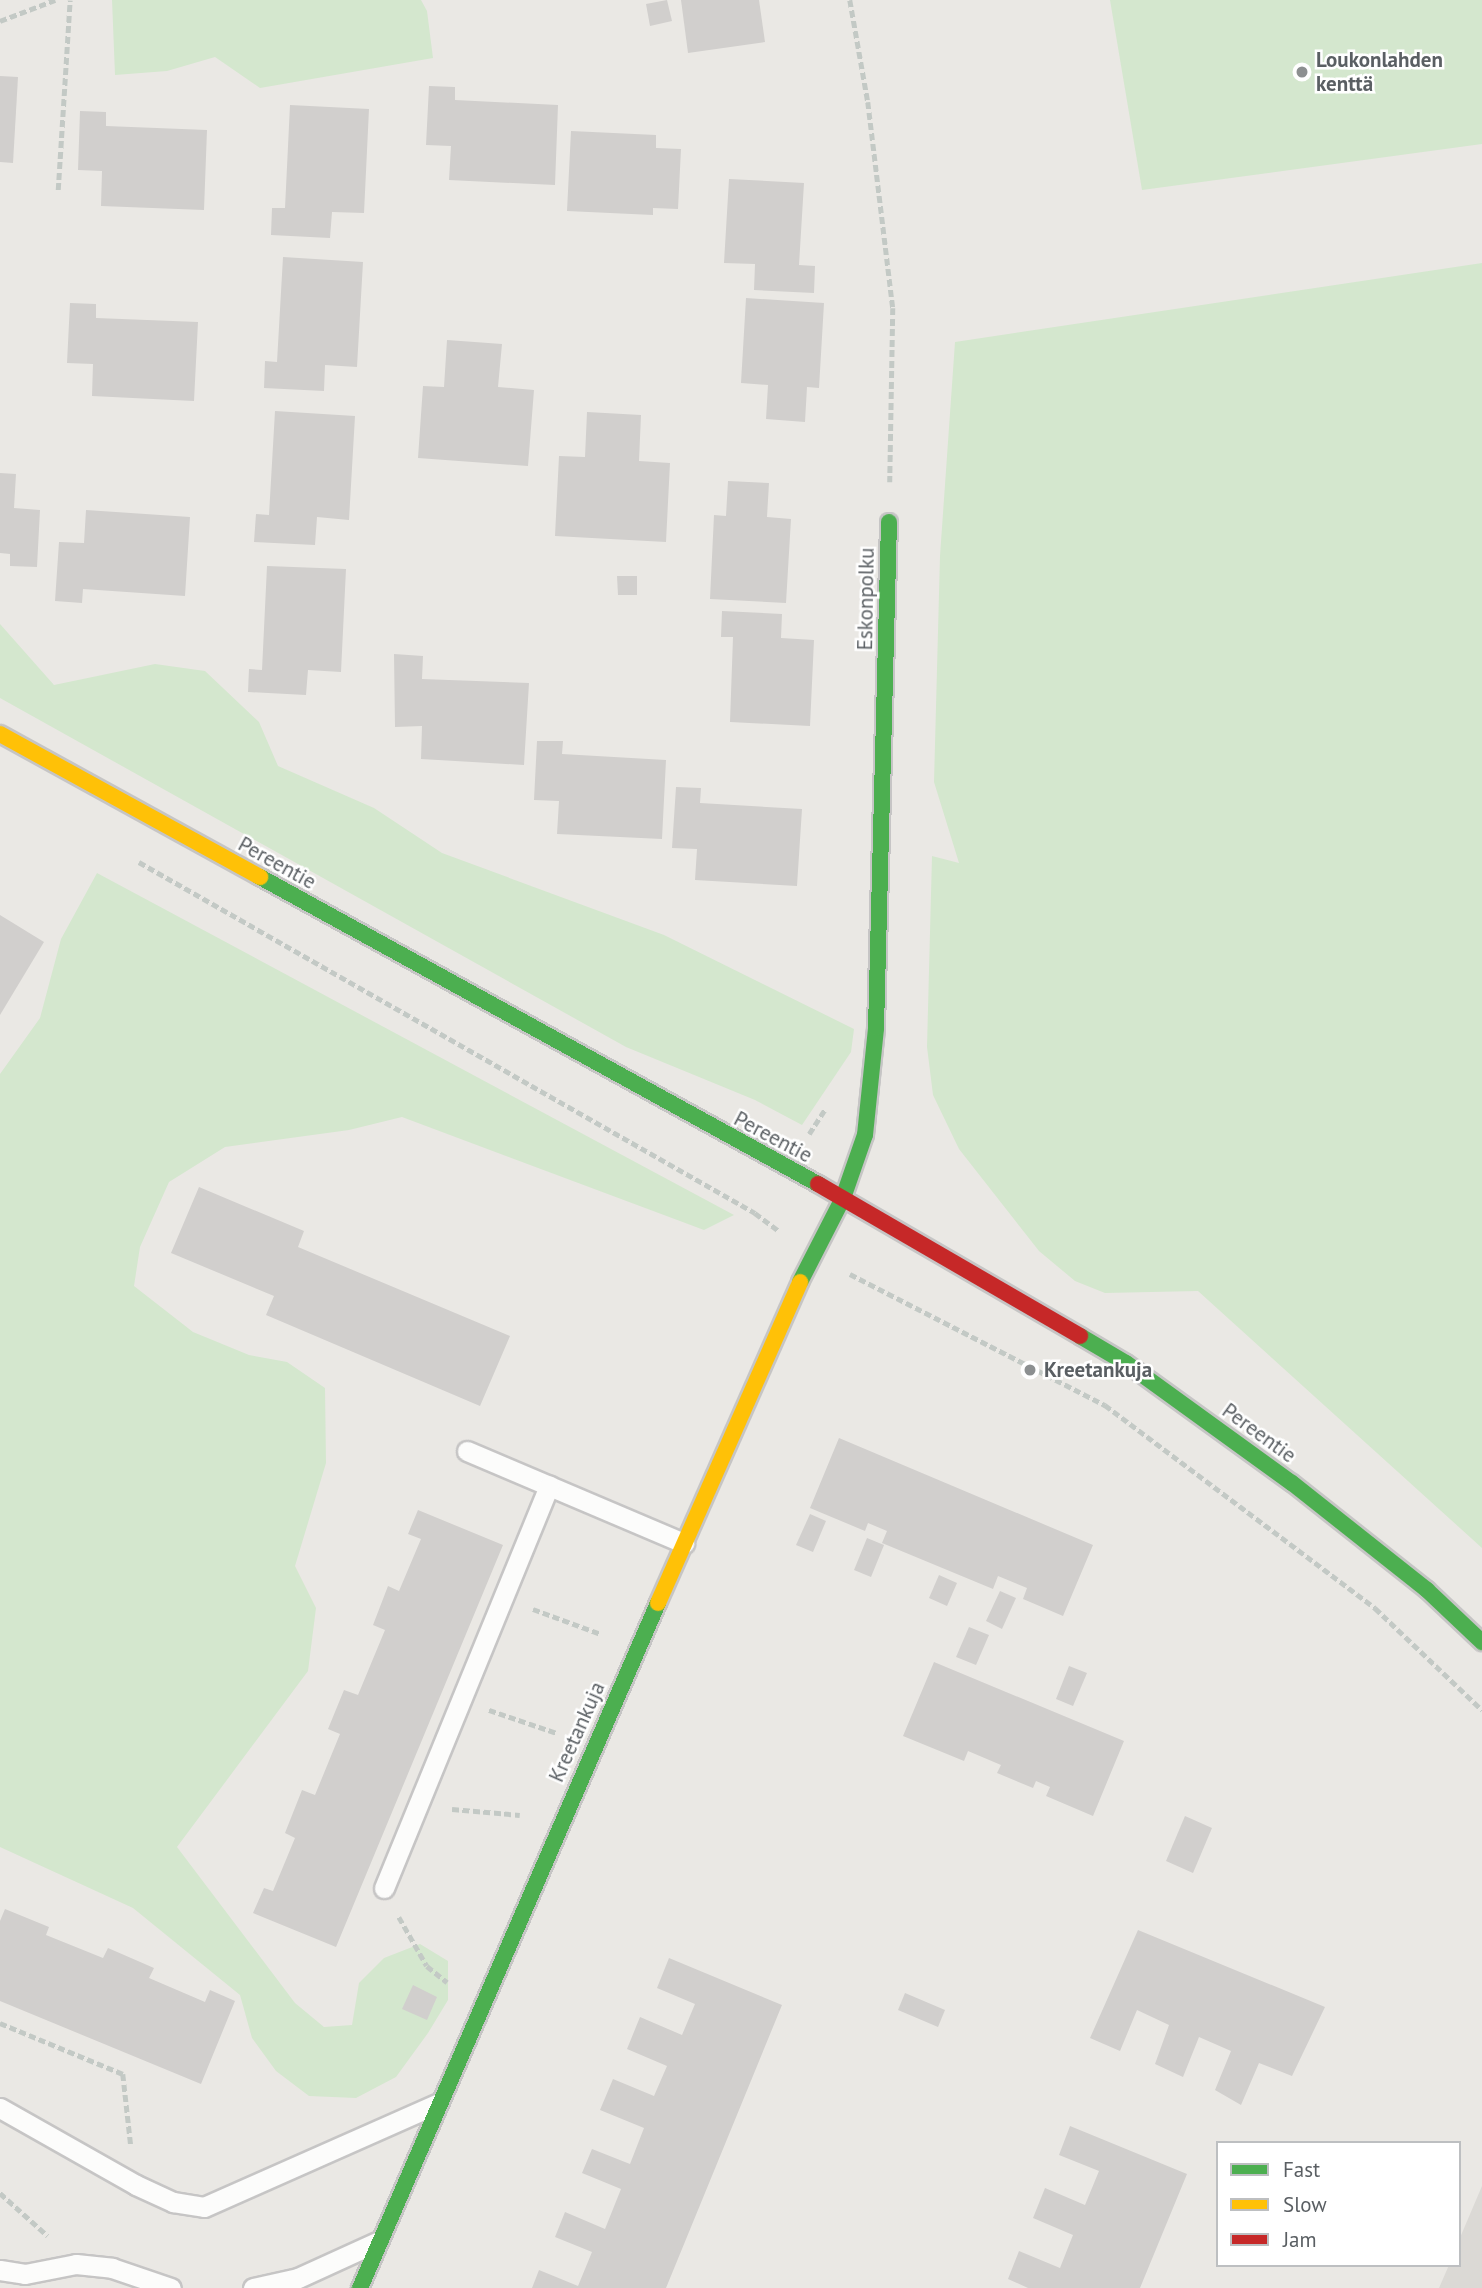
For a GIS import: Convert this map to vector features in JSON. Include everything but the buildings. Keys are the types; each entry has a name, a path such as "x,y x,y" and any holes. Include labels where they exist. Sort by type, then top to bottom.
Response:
{"street":[{"name":"Eskonpolku","path":"842,1198 868,1118 876,1028 889,522"},
{"name":"Pereentie","path":"0,734 842,1198 1126,1363 1302,1490 1427,1590 1482,1643"},
{"name":"Kreetankuja","path":"360,2288 436,2104 594,1746 812,1256 842,1198"}],"lane":[{"path":"467,1451 684,1543"},
{"path":"384,1888 415,1806 549,1486"},
{"path":"0,2108 136,2185 173,2202 204,2207 436,2104"},
{"path":"253,2288 298,2278 378,2241"},
{"path":"0,2270 25,2274 76,2264 112,2268 171,2288"},
{"path":"42,2288 50,2269"}],"path":[{"path":"0,21 55,0"},
{"path":"58,190 70,0"},
{"name":"Eskonpolku","path":"850,0 868,102 893,308 889,522"},
{"path":"134,859 755,1213 812,1256 1105,1405 1375,1608 1482,1710"},
{"path":"755,1213 787,1169 831,1099"},
{"path":"503,1598 638,1648"},
{"path":"460,1700 594,1746"},
{"path":"415,1806 562,1819"},
{"path":"415,1946 426,1966"},
{"path":"0,2023 123,2074 136,2185"},
{"path":"0,2193 76,2264"}],"shaded area":[{"path":"1482,2186 1482,2288 1439,2288 1448,2267 1461,2267 1461,2235"}],"green space":[{"path":"112,0 421,0 427,11 433,58 260,88 215,57 167,71 115,75"},
{"name":"Loukonlahden kenttä","path":"1110,0 1482,0 1482,144 1142,190"},
{"path":"1482,263 1482,1548 1198,1291 1105,1293 1075,1281 1039,1251 959,1149 933,1095 927,1047 932,856 959,863 934,782 940,556 955,342"},
{"path":"0,624 54,685 155,664 205,671 259,722 278,766 374,808 442,853 664,935 854,1029 851,1052 802,1125 755,1100 626,1047 0,698"},
{"path":"97,873 734,1215 704,1230 402,1117 349,1130 225,1147 169,1182 140,1247 134,1286 193,1332 249,1355 287,1362 325,1388 326,1463 295,1566 316,1608 308,1671 177,1847 295,2003 324,2027 352,2025 359,1983 384,1958 420,1944 448,1961 448,2000 428,2033 396,2077 356,2098 309,2096 276,2071 252,2038 240,1995 133,1908 0,1847 0,1074 40,1018 61,939"}],"traffic: fast":[{"path":"800,1282 843,1198 865,1135 876,1028 889,522"},
{"path":"260,877 818,1184"},
{"path":"1080,1336 1126,1363 1292,1483 1427,1590 1482,1642"},
{"path":"360,2288 658,1603"}],"traffic: slow":[{"path":"0,734 260,877"},
{"path":"658,1603 800,1282"}],"traffic: jam":[{"path":"818,1184 1080,1336"}],"place":[{"name":"Loukonlahden kenttä","path":"1302,72"},
{"name":"Kreetankuja","path":"1030,1370"}]}
